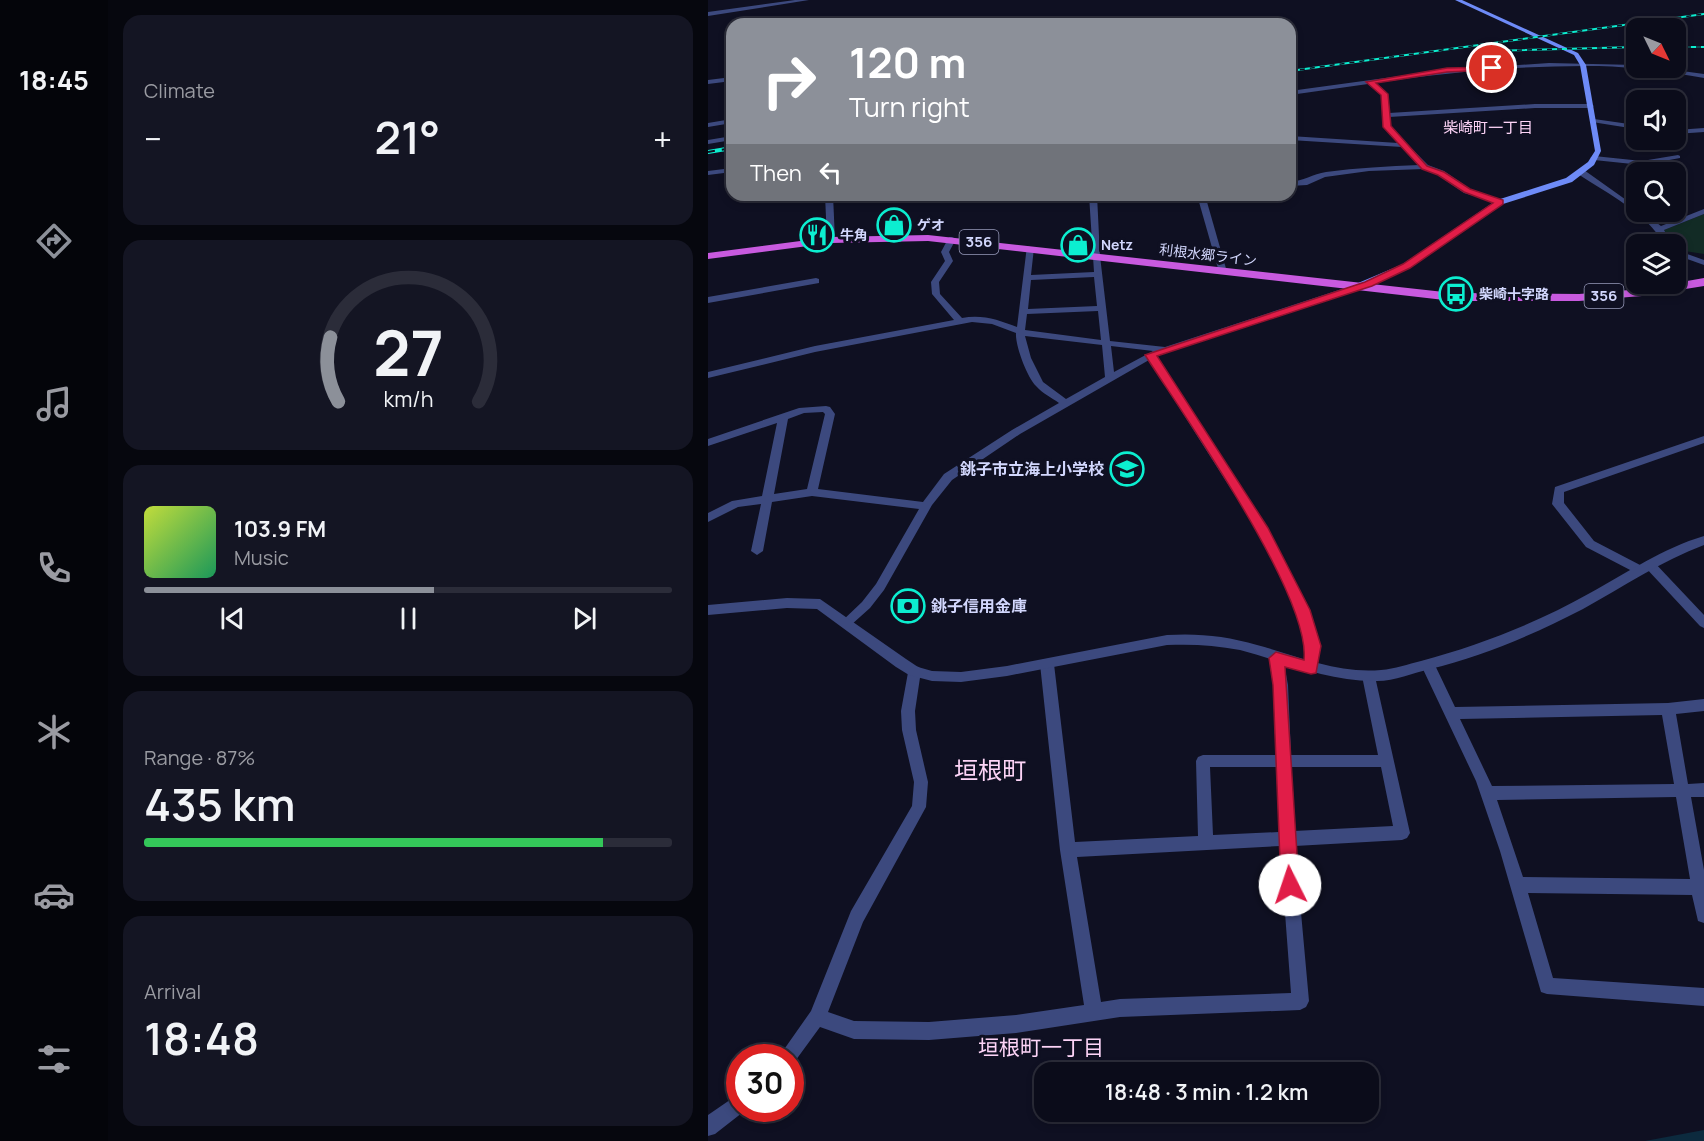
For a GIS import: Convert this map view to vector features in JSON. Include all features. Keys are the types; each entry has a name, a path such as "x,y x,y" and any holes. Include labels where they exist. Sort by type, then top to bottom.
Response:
{"highway":[{"name":"利根水郷ライン","path":"708,256 831,240 897,237 1030,248 1354,288 1453,297 1538,300 1631,294 1704,282"}],"main road":[{"path":"1354,288 1406,266 1500,202 1565,182 1581,172 1598,151 1583,65 1576,54 1458,0"}],"street":[{"path":"708,14 806,0"},
{"path":"1296,92 1447,70 1583,65 1704,76"},
{"path":"708,82 726,80"},
{"path":"1370,82 1384,94 1387,127 1425,167"},
{"path":"1387,115 1535,106 1591,106"},
{"path":"1594,121 1626,126"},
{"path":"708,125 726,123"},
{"path":"1686,131 1704,130"},
{"path":"708,134 726,132"},
{"path":"1296,138 1402,145"},
{"path":"708,142 726,139"},
{"path":"1594,158 1642,163 1678,157"},
{"path":"1296,184 1304,183 1323,175 1369,169 1425,167 1441,173 1467,191 1500,202"},
{"path":"708,173 726,171"},
{"path":"1581,172 1626,203"},
{"path":"829,201 831,240"},
{"path":"1093,201 1096,256 1110,378"},
{"path":"1203,201 1223,272"},
{"path":"1660,229 1704,211"},
{"path":"1651,222 1663,234"},
{"path":"952,240 945,252 949,261 935,282 936,294 959,320"},
{"path":"1030,248 1020,332 1026,358 1039,384 1065,403"},
{"path":"1686,256 1704,262"},
{"path":"1027,278 1098,274"},
{"path":"708,300 816,281"},
{"path":"847,622 866,605 880,587 926,506 948,477 1065,403 1151,355 1354,288"},
{"path":"1022,312 1102,308"},
{"path":"708,375 815,349 959,320 986,319 1020,332 1164,350"},
{"path":"1151,355 1264,532 1302,610 1313,646 1311,668"},
{"path":"708,443 816,408 829,411 812,492"},
{"path":"757,551 783,417"},
{"path":"1704,439 1559,490 1558,504 1590,544 1643,567 1704,623"},
{"path":"708,518 736,504 812,492 926,506"},
{"path":"708,610 810,603 829,608 914,671 932,676 961,677 1167,640 1191,639 1218,641 1335,674 1378,676 1454,657 1578,606 1643,567 1704,540"},
{"path":"817,1017 854,1030 928,1031 1016,1024 1120,1008 1300,1001 1287,837 1281,685 1276,658"},
{"path":"1047,663 1068,850 1094,1012"},
{"path":"1428,664 1487,793 1518,885 1548,986 1704,998"},
{"path":"797,1044 817,1017 857,917 919,807 921,782 909,730 908,711 914,671"},
{"path":"1068,850 1287,837 1402,833 1369,676"},
{"path":"1451,713 1668,709 1704,705"},
{"path":"1668,709 1702,886 1704,915"},
{"path":"1206,842 1203,761 1387,761"},
{"path":"1487,793 1704,790"},
{"path":"1518,885 1702,886"},
{"path":"708,1127 726,1113"}],"green space":[{"path":"1704,214 1704,254 1686,251 1686,234 1667,234 1664,230"}],"water":[{"path":"1704,1130 1704,1141 1645,1141"}],"railway":[{"path":"1296,70 1704,14"},
{"path":"1487,51 1626,47"},
{"path":"1686,47 1704,47"},
{"path":"708,152 726,149"}],"place":[{"name":"ゲオ","path":"894,225"},
{"name":"牛角","path":"817,235"},
{"name":"Netz","path":"1078,245"},
{"name":"柴崎十字路","path":"1456,294"},
{"name":"銚子市立海上小学校","path":"1127,469"},
{"name":"銚子信用金庫","path":"908,606"}],"district":[{"name":"柴崎町一丁目","path":"1488,128"},
{"name":"垣根町","path":"990,771"},
{"name":"垣根町一丁目","path":"1041,1048"}],"route":[{"path":"1290,885 1281,685 1276,658 1311,668 1313,646 1302,610 1264,532 1151,355 1368,284 1406,266 1500,202 1467,191 1441,173 1425,167 1387,127 1387,102 1384,94 1370,82 1447,70 1492,68"}]}
